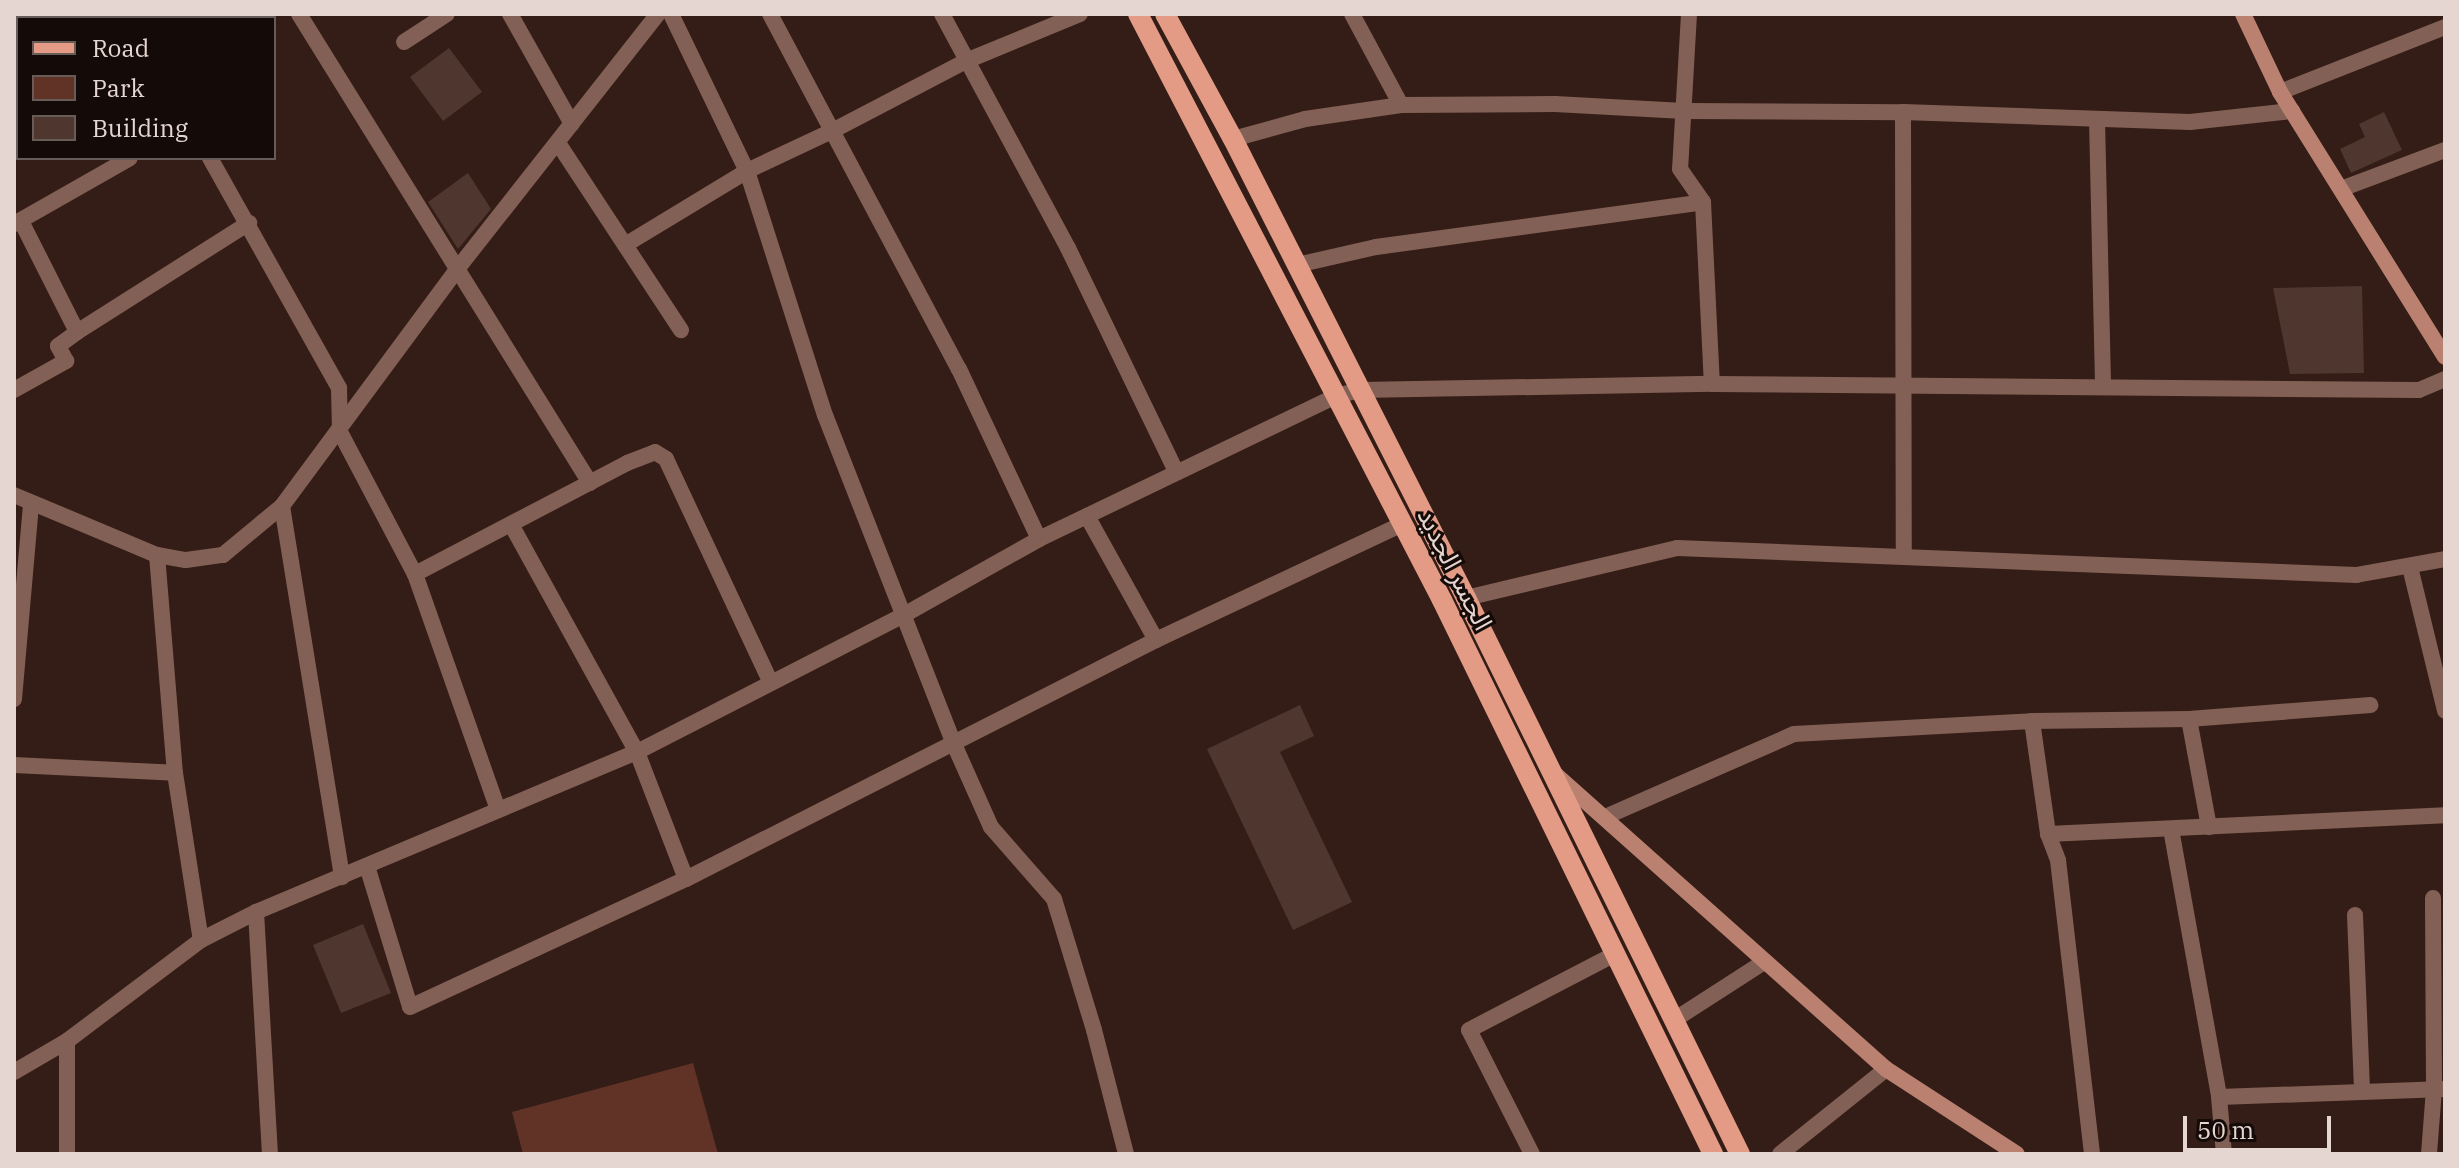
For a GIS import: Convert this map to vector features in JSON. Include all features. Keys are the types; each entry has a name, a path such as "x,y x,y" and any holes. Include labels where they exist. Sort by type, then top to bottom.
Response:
{"main road":[{"name":"الجسر الجديد","path":"1138,14 1403,524 1713,1154"},
{"name":"الجسر الجديد","path":"1165,14 1233,139 1466,598 1740,1154"},
{"path":"2243,14 2280,92 2341,189 2438,331 2445,357"},
{"path":"1554,774 1886,1069 2017,1154"}],"street":[{"path":"299,14 396,176 458,268 590,483"},
{"path":"404,42 447,14"},
{"path":"510,14 572,124"},
{"path":"14,495 157,555 186,560 223,555 282,506 340,432 458,268 658,14"},
{"path":"671,14 747,171 825,415 953,742 991,827 1054,899 1094,1030 1126,1154"},
{"path":"770,14 959,369 1039,539"},
{"path":"942,14 1068,248 1176,471"},
{"path":"625,245 747,171 834,130 966,61 1080,14"},
{"path":"1352,14 1401,105"},
{"path":"1689,14 1680,169 1703,202 1712,384"},
{"path":"2280,92 2445,27"},
{"path":"1233,139 1305,119 1401,105 1555,104 1684,111 1903,112 2190,122 2292,111"},
{"path":"1903,112 1904,554"},
{"path":"2097,119 2103,386"},
{"path":"558,143 681,330"},
{"path":"2341,189 2445,150"},
{"path":"77,332 18,222 126,160"},
{"path":"211,160 339,388 340,432 415,574 498,810"},
{"path":"1297,265 1376,247 1703,202"},
{"path":"14,390 66,361 58,346 77,332 249,223"},
{"path":"14,1072 67,1041 201,940 256,912 637,752 902,616 1039,539 1336,396 1360,390 1712,384 2419,390 2445,379"},
{"path":"415,574 655,452 666,459 771,683"},
{"path":"14,699 31,504"},
{"path":"282,506 342,877"},
{"path":"1087,516 1156,640"},
{"path":"367,866 410,1007 686,879 1156,640 1403,524"},
{"path":"512,526 637,752 686,879"},
{"path":"1466,598 1677,548 1904,554 2356,575 2445,559"},
{"path":"157,555 175,773 201,940"},
{"path":"2410,567 2445,711"},
{"path":"1605,817 1794,734 2032,721 2189,719 2370,705"},
{"path":"2189,719 2209,827"},
{"path":"2032,721 2048,834 2058,860 2092,1154"},
{"path":"14,765 175,773"},
{"path":"2048,834 2445,815"},
{"path":"2171,829 2219,1097 2224,1154"},
{"path":"2429,1154 2440,1089 2433,898"},
{"path":"256,912 270,1154"},
{"path":"2355,915 2362,1090"},
{"path":"1532,1154 1469,1030 1615,954"},
{"path":"1674,1020 1764,962"},
{"path":"67,1041 67,1154"},
{"path":"1780,1154 1886,1069"},
{"path":"2219,1097 2440,1089"}],"green space":[{"path":"693,1063 718,1154 523,1154 512,1112"}],"building":[{"path":"449,48 482,92 443,121 410,77"},
{"path":"2384,112 2402,150 2351,173 2340,149 2365,137 2359,124"},
{"path":"468,173 491,209 458,249 428,202"},
{"path":"2362,286 2364,373 2290,374 2273,288"},
{"path":"1300,705 1314,736 1280,752 1352,902 1293,930 1207,749"},
{"path":"363,924 391,993 341,1013 313,945"}]}
